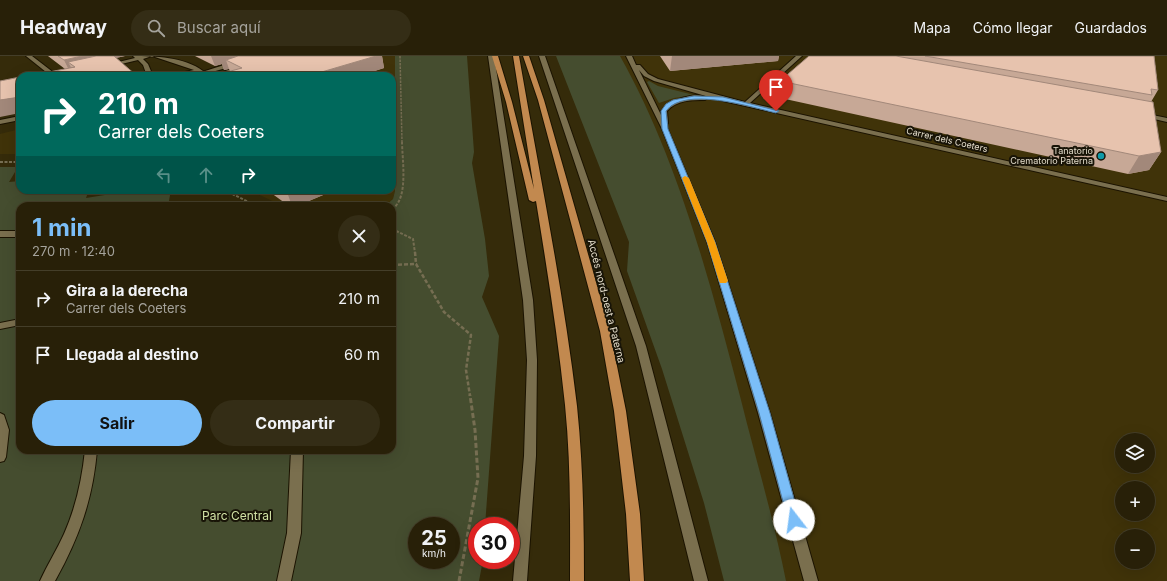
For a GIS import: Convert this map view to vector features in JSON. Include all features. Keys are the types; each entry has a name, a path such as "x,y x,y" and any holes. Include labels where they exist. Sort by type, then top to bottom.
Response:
{"main road":[{"path":"495,56 509,102 552,277"},
{"path":"516,56 563,340 571,407 577,496 577,581"},
{"name":"Accés nord-oest a Paterna","path":"526,56 541,100 605,331 620,411 633,514 637,581"},
{"path":"532,56 541,100"}],"street":[{"path":"29,56 50,72"},
{"path":"101,67 138,57 150,56"},
{"path":"155,56 190,66 202,72 248,63 225,72"},
{"path":"490,56 528,300 532,352 530,456 520,581"},
{"path":"542,56 641,346 700,581"},
{"path":"746,104 799,56"},
{"path":"138,57 145,64 148,72"},
{"path":"630,58 665,129 711,242 764,413 811,581"},
{"name":"Carrer dels Coeters","path":"630,58 646,75 656,80 723,99 1167,199"},
{"name":"Carrer dels Coeters","path":"665,129 664,111 668,105 694,98 723,99"},
{"path":"1135,114 1167,120"},
{"path":"0,122 16,119"},
{"path":"0,128 16,124"},
{"path":"0,234 16,234"},
{"path":"0,326 16,323"},
{"path":"0,418 3,430 0,457"},
{"path":"47,581 80,514 88,478 91,454"},
{"path":"284,581 294,533 298,454"}],"path":[{"path":"396,206 403,191 400,56"},
{"path":"0,162 16,162"},
{"path":"232,194 250,202"},
{"path":"396,231 413,239 416,264 444,312 471,335 466,370 475,430 478,478 459,581"},
{"path":"396,264 416,264"}],"shaded area":[{"path":"294,56 395,56 395,72 258,72"},
{"path":"603,56 1167,56 1167,581 750,581"},
{"path":"16,130 16,154 0,154 0,134"},
{"path":"258,194 394,194 393,199 390,202 274,202"}],"green space":[{"name":"Parc Central","path":"395,56 467,56 474,152 472,163 485,239 489,276 482,297 499,336 486,517 468,517 468,569 481,569 479,581 0,581 0,167 16,167 16,170 9,182 16,181 16,194 88,194 86,198 111,194 170,194 169,202 16,202 16,454 396,454 396,202 390,202 393,199 394,194 396,194"},
{"path":"556,56 620,56 641,96 659,137 691,224 718,312 786,581 724,581 704,503 662,369 627,271 629,242"},
{"path":"649,81 658,86 694,95 674,98 659,103 647,82"}],"building":[{"path":"58,56 82,56 64,60"},
{"path":"96,56 114,56 132,72 49,72 75,67 68,62"},
{"path":"238,56 376,56 322,72 227,72 242,68 226,60"},
{"path":"809,56 896,56 1153,102 1161,152 1139,156 780,81"},
{"path":"925,56 1154,56 1158,90 1151,89 1152,95"},
{"path":"16,78 16,98 0,100 0,81"}],"slow traffic":[{"path":"685,178 711,242 723,281"}],"place":[{"name":"Tanatorio Crematorio Paterna","path":"1101,156"}],"route":[{"path":"776,111 723,99 694,98 668,105 664,111 665,129 711,242 764,413 794,520"}]}
